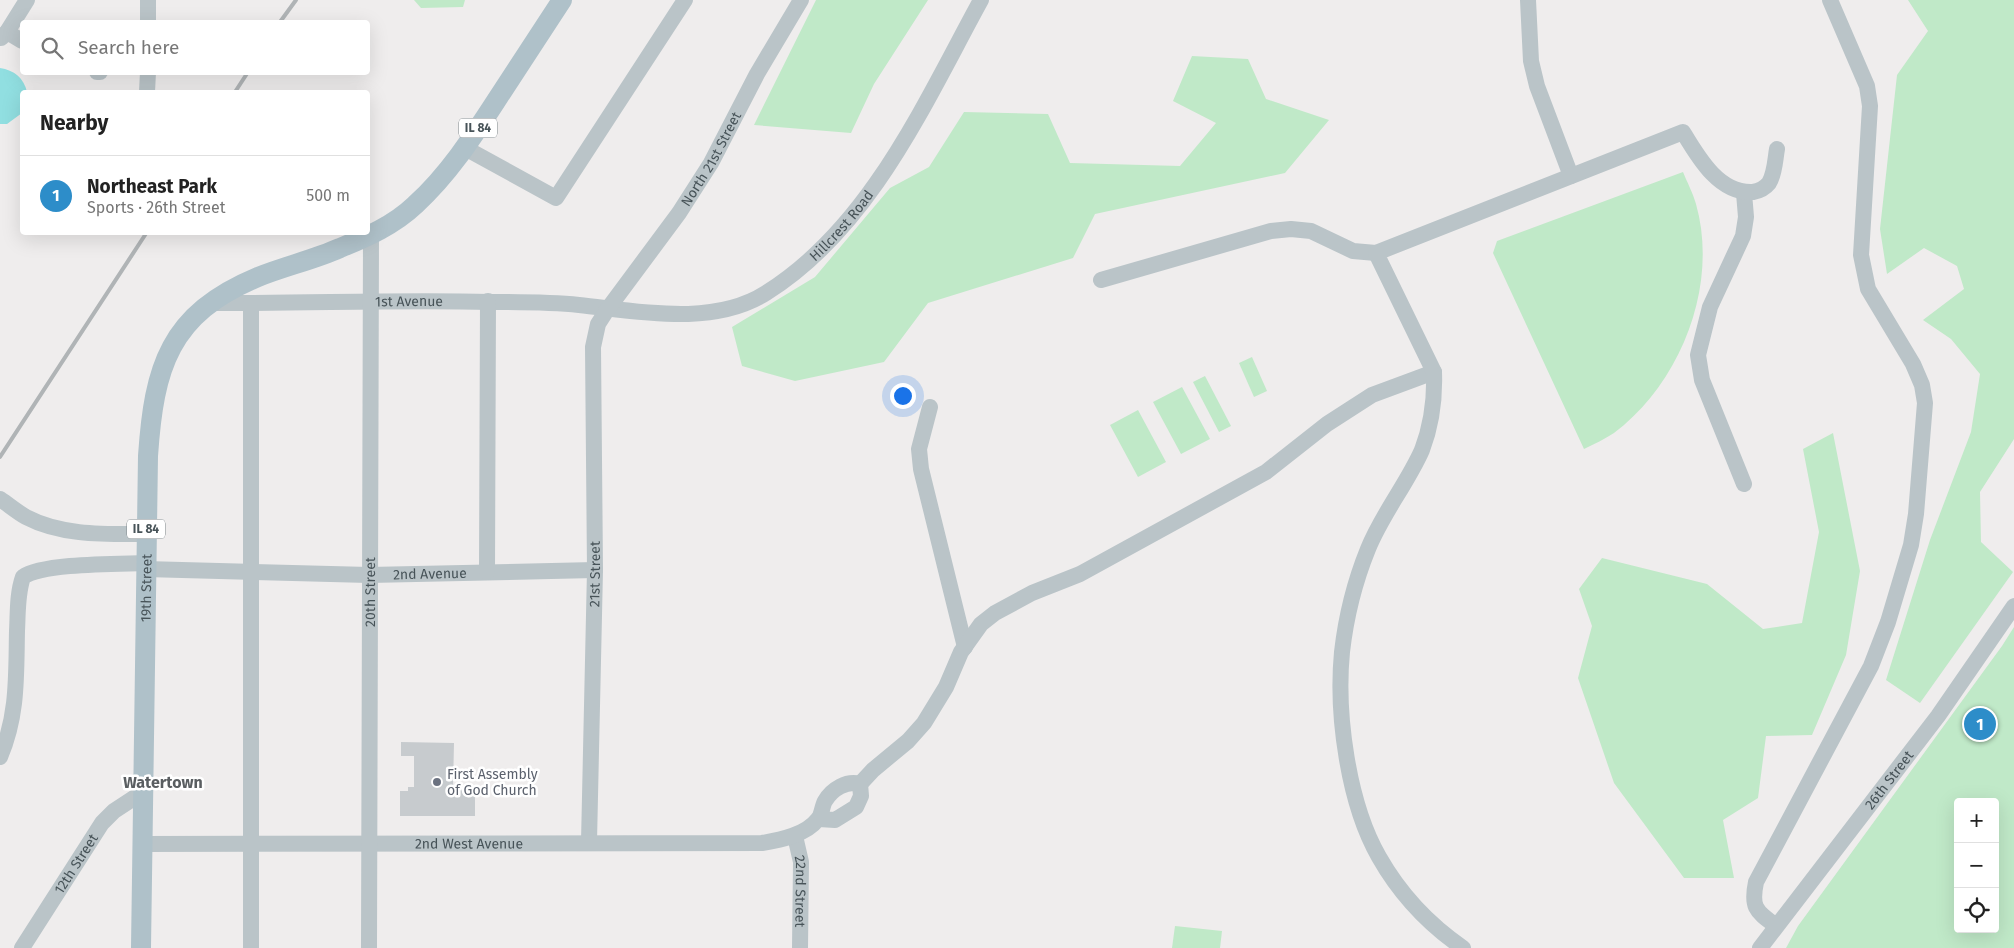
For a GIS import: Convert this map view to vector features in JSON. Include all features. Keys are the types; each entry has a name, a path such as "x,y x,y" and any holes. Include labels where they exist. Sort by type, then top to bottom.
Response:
{"main road":[{"name":"IL 84","path":"371,235 414,206 440,180 465,148 562,0"},
{"name":"19th Street","path":"141,948 145,566 149,436 156,383 166,357 177,337 189,322 211,303 258,277 326,254 371,235"}],"street":[{"path":"20,40 4,36 27,0"},
{"path":"148,0 148,20"},
{"path":"465,148 556,198 685,0"},
{"name":"North 21st Street","path":"607,310 679,213 711,163 757,74 802,0"},
{"name":"Hillcrest Road","path":"607,310 672,314 731,308 764,295 792,275 853,214 888,167 981,0"},
{"path":"1528,0 1531,61 1537,86 1571,176"},
{"path":"1775,925 1759,914 1752,899 1756,882 1871,666 1888,622 1911,545 1916,514 1925,403 1922,385 1913,364 1868,289 1864,275 1861,255 1870,106 1867,86 1830,0"},
{"path":"143,75 147,90"},
{"path":"1101,280 1271,231 1291,229 1311,231 1353,251 1376,253 1683,132 1710,170 1729,187 1744,192 1759,192 1768,184 1774,171 1777,149"},
{"path":"1744,192 1746,218 1743,236 1710,306 1698,356 1702,380 1744,484"},
{"name":"20th Street","path":"369,948 368,575 371,235"},
{"path":"1376,253 1434,372 1432,415 1422,449 1368,549 1351,602 1342,652 1341,703 1354,791 1365,826 1379,857 1396,884 1420,913 1463,948"},
{"path":"487,572 488,302"},
{"name":"1st Avenue","path":"211,303 488,302 579,305 607,310"},
{"path":"251,303 251,948"},
{"name":"21st Street","path":"589,842 595,570 593,347 598,324 607,310"},
{"path":"819,819 835,820 856,807 861,796 860,784 873,770 908,741 924,723 946,687 965,647 981,624 995,612 1032,593 1080,574 1266,472 1327,424 1372,395 1434,372"},
{"path":"930,407 919,449 921,469 965,647"},
{"path":"0,499 26,517 63,529 93,534 146,534"},
{"name":"2nd Avenue","path":"0,757 12,725 16,696 18,605 23,577 38,570 145,566 250,572 368,575 595,570"},
{"name":"26th Street","path":"1760,948 1775,925 1836,851 1938,716 2014,606"},
{"path":"795,836 819,819 825,801 833,792 844,784 854,782 860,784"},
{"name":"12th Street","path":"22,948 102,824 114,811 143,792"},
{"name":"2nd West Avenue","path":"143,844 368,842 762,843 795,836"},
{"name":"22nd Street","path":"795,836 801,862 800,948"}],"green space":[{"path":"414,0 465,0 463,7 421,8"},
{"path":"816,0 928,0 874,84 851,133 754,125"},
{"path":"1908,0 2014,0 2014,439 1980,492 1981,542 2013,572 1920,703 1886,680 1930,540 1971,432 1980,374 1951,339 1923,320 1964,289 1957,266 1924,248 1887,274 1880,229 1897,75 1928,31"},
{"path":"1192,56 1248,59 1266,99 1329,120 1285,173 1095,214 1073,258 928,303 884,362 795,381 742,366 732,327 815,277 890,188 929,167 964,112 1048,114 1070,163 1180,166 1216,123 1173,101"},
{"path":"1683,172 1696,204 1702,235 1702,267 1698,299 1689,330 1675,360 1658,388 1638,412 1614,433 1584,449 1493,253 1497,241"},
{"path":"1252,357 1267,391 1254,397 1239,363"},
{"path":"1205,376 1231,426 1219,432 1193,382"},
{"path":"1182,387 1210,439 1181,454 1153,402"},
{"path":"1138,410 1166,462 1138,477 1110,425"},
{"path":"1833,433 1860,571 1846,655 1812,735 1766,736 1758,798 1723,820 1734,878 1684,878 1614,783 1578,678 1592,626 1579,589 1602,558 1707,584 1763,629 1802,623 1819,532 1803,449"},
{"path":"2014,627 2014,948 1786,948 1798,926"},
{"path":"1175,926 1222,931 1220,948 1172,948"}],"water":[{"path":"0,68 18,76 27,90 20,90 20,114 7,124 0,124"}],"building":[{"name":"First Assembly of God Church","path":"401,742 454,743 453,788 468,788 468,791 475,791 475,816 400,816 400,791 408,791 408,787 414,787 414,756 401,756"}],"railway":[{"path":"281,20 296,0"},
{"path":"236,90 246,75"},
{"path":"0,457 145,235"}],"place":[{"name":"Northeast Park","path":"1980,724"},
{"name":"First Assembly of God Church","path":"437,782"}],"district":[{"name":"Watertown","path":"163,782"}]}
